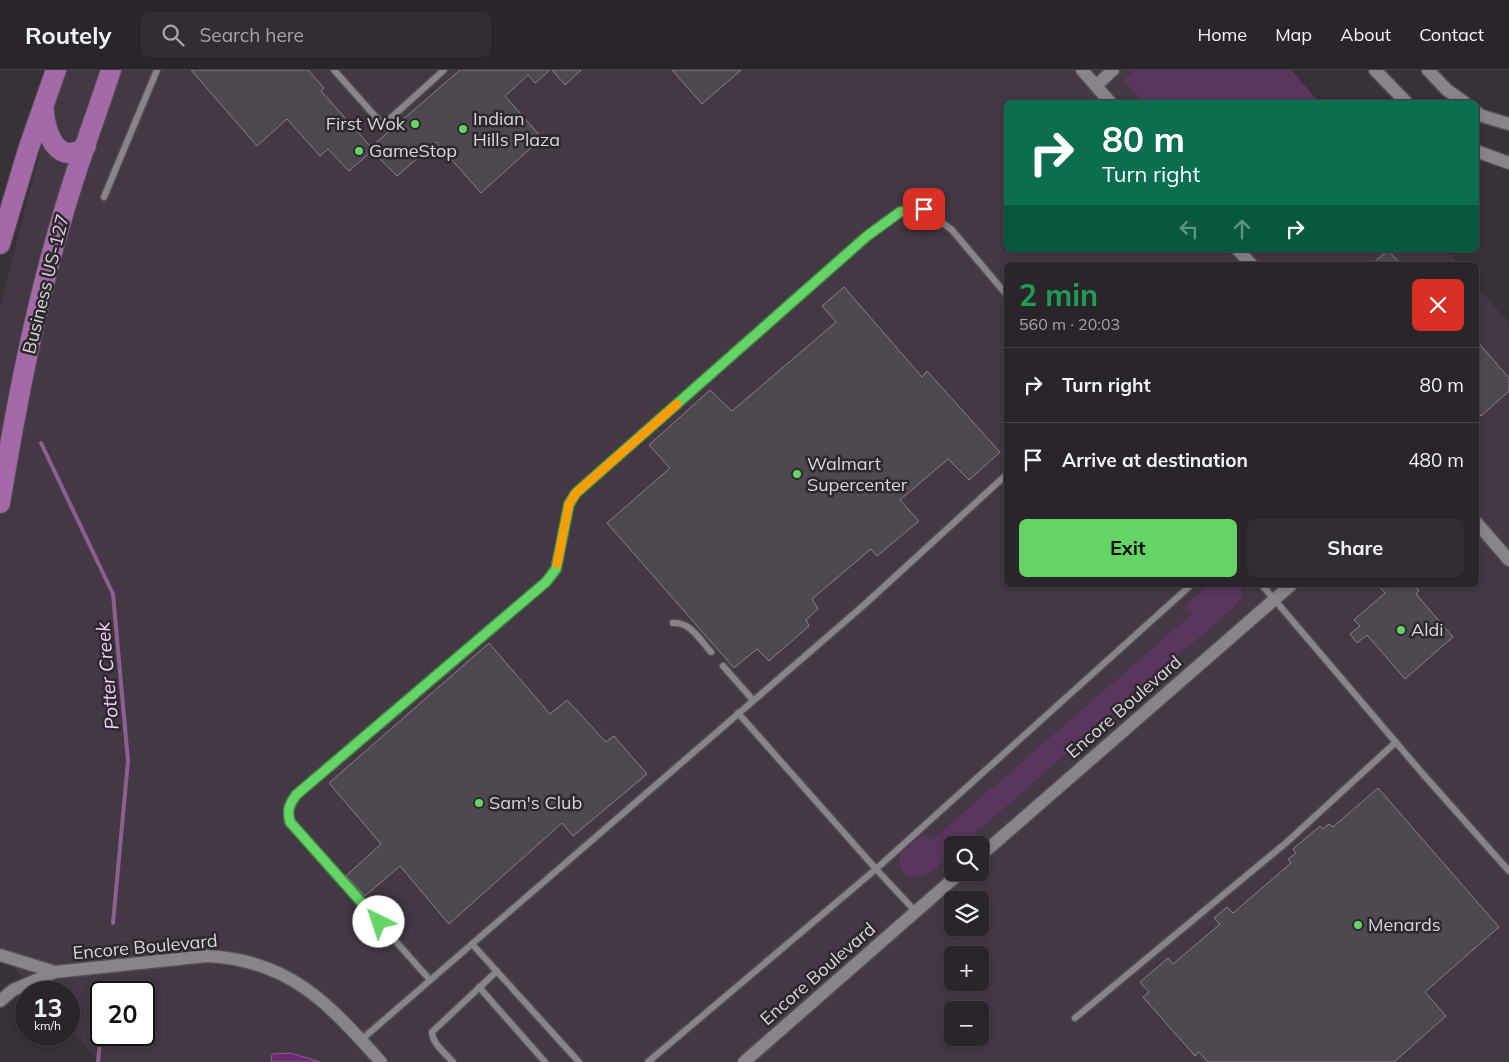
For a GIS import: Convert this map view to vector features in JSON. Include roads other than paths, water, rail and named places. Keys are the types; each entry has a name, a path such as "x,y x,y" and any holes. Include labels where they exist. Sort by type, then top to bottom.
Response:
{"main road":[{"path":"0,244 56,70"},
{"name":"Business US-127","path":"0,503 16,408 37,310 62,216 110,70"},
{"path":"43,107 49,139 58,148 72,153 79,152 86,146"}],"street":[{"path":"1082,70 1108,100"},
{"path":"1096,86 1113,70"},
{"path":"1375,70 1404,100"},
{"path":"1428,70 1447,90 1461,100"},
{"path":"1479,113 1509,124"},
{"path":"1479,153 1509,164"},
{"path":"1240,252 1249,262"},
{"path":"1479,525 1509,560"},
{"name":"Encore Boulevard","path":"989,848 1289,587"},
{"name":"Encore Boulevard","path":"744,1062 951,881"},
{"name":"Encore Boulevard","path":"0,955 55,972"},
{"name":"Encore Boulevard","path":"0,1001 13,990 55,972 207,956 229,957 274,970 299,984 337,1014 381,1062"}],"lane":[{"path":"104,197 157,70"},
{"path":"334,70 383,125 444,70"},
{"path":"430,980 290,822 288,813 290,803 296,795 546,582 556,569 569,504 576,493 867,236 892,217 900,212 924,209 952,230 1004,292"},
{"path":"361,1040 864,605 1004,477"},
{"path":"648,1062 876,869 1189,587"},
{"path":"1264,587 1396,742 1509,870"},
{"path":"673,623 684,624 690,628 711,652"},
{"path":"723,666 753,700"},
{"path":"738,713 916,912"},
{"path":"1074,1018 1287,842 1396,742"},
{"path":"472,944 579,1062"},
{"path":"453,1062 432,1038 432,1032 496,971"},
{"path":"479,987 545,1062"}],"waterway":[{"name":"Potter Creek","path":"41,443 113,594 128,761 113,923"},
{"name":"Potter Creek","path":"98,1062 100,1046"}],"place":[{"name":"First Wok","path":"415,124"},
{"name":"Indian Hills Plaza","path":"463,129"},
{"name":"GameStop","path":"359,151"},
{"name":"Walmart Supercenter","path":"797,474"},
{"name":"Aldi","path":"1401,630"},
{"name":"Sam's Club","path":"479,803"},
{"name":"Menards","path":"1358,925"}]}
